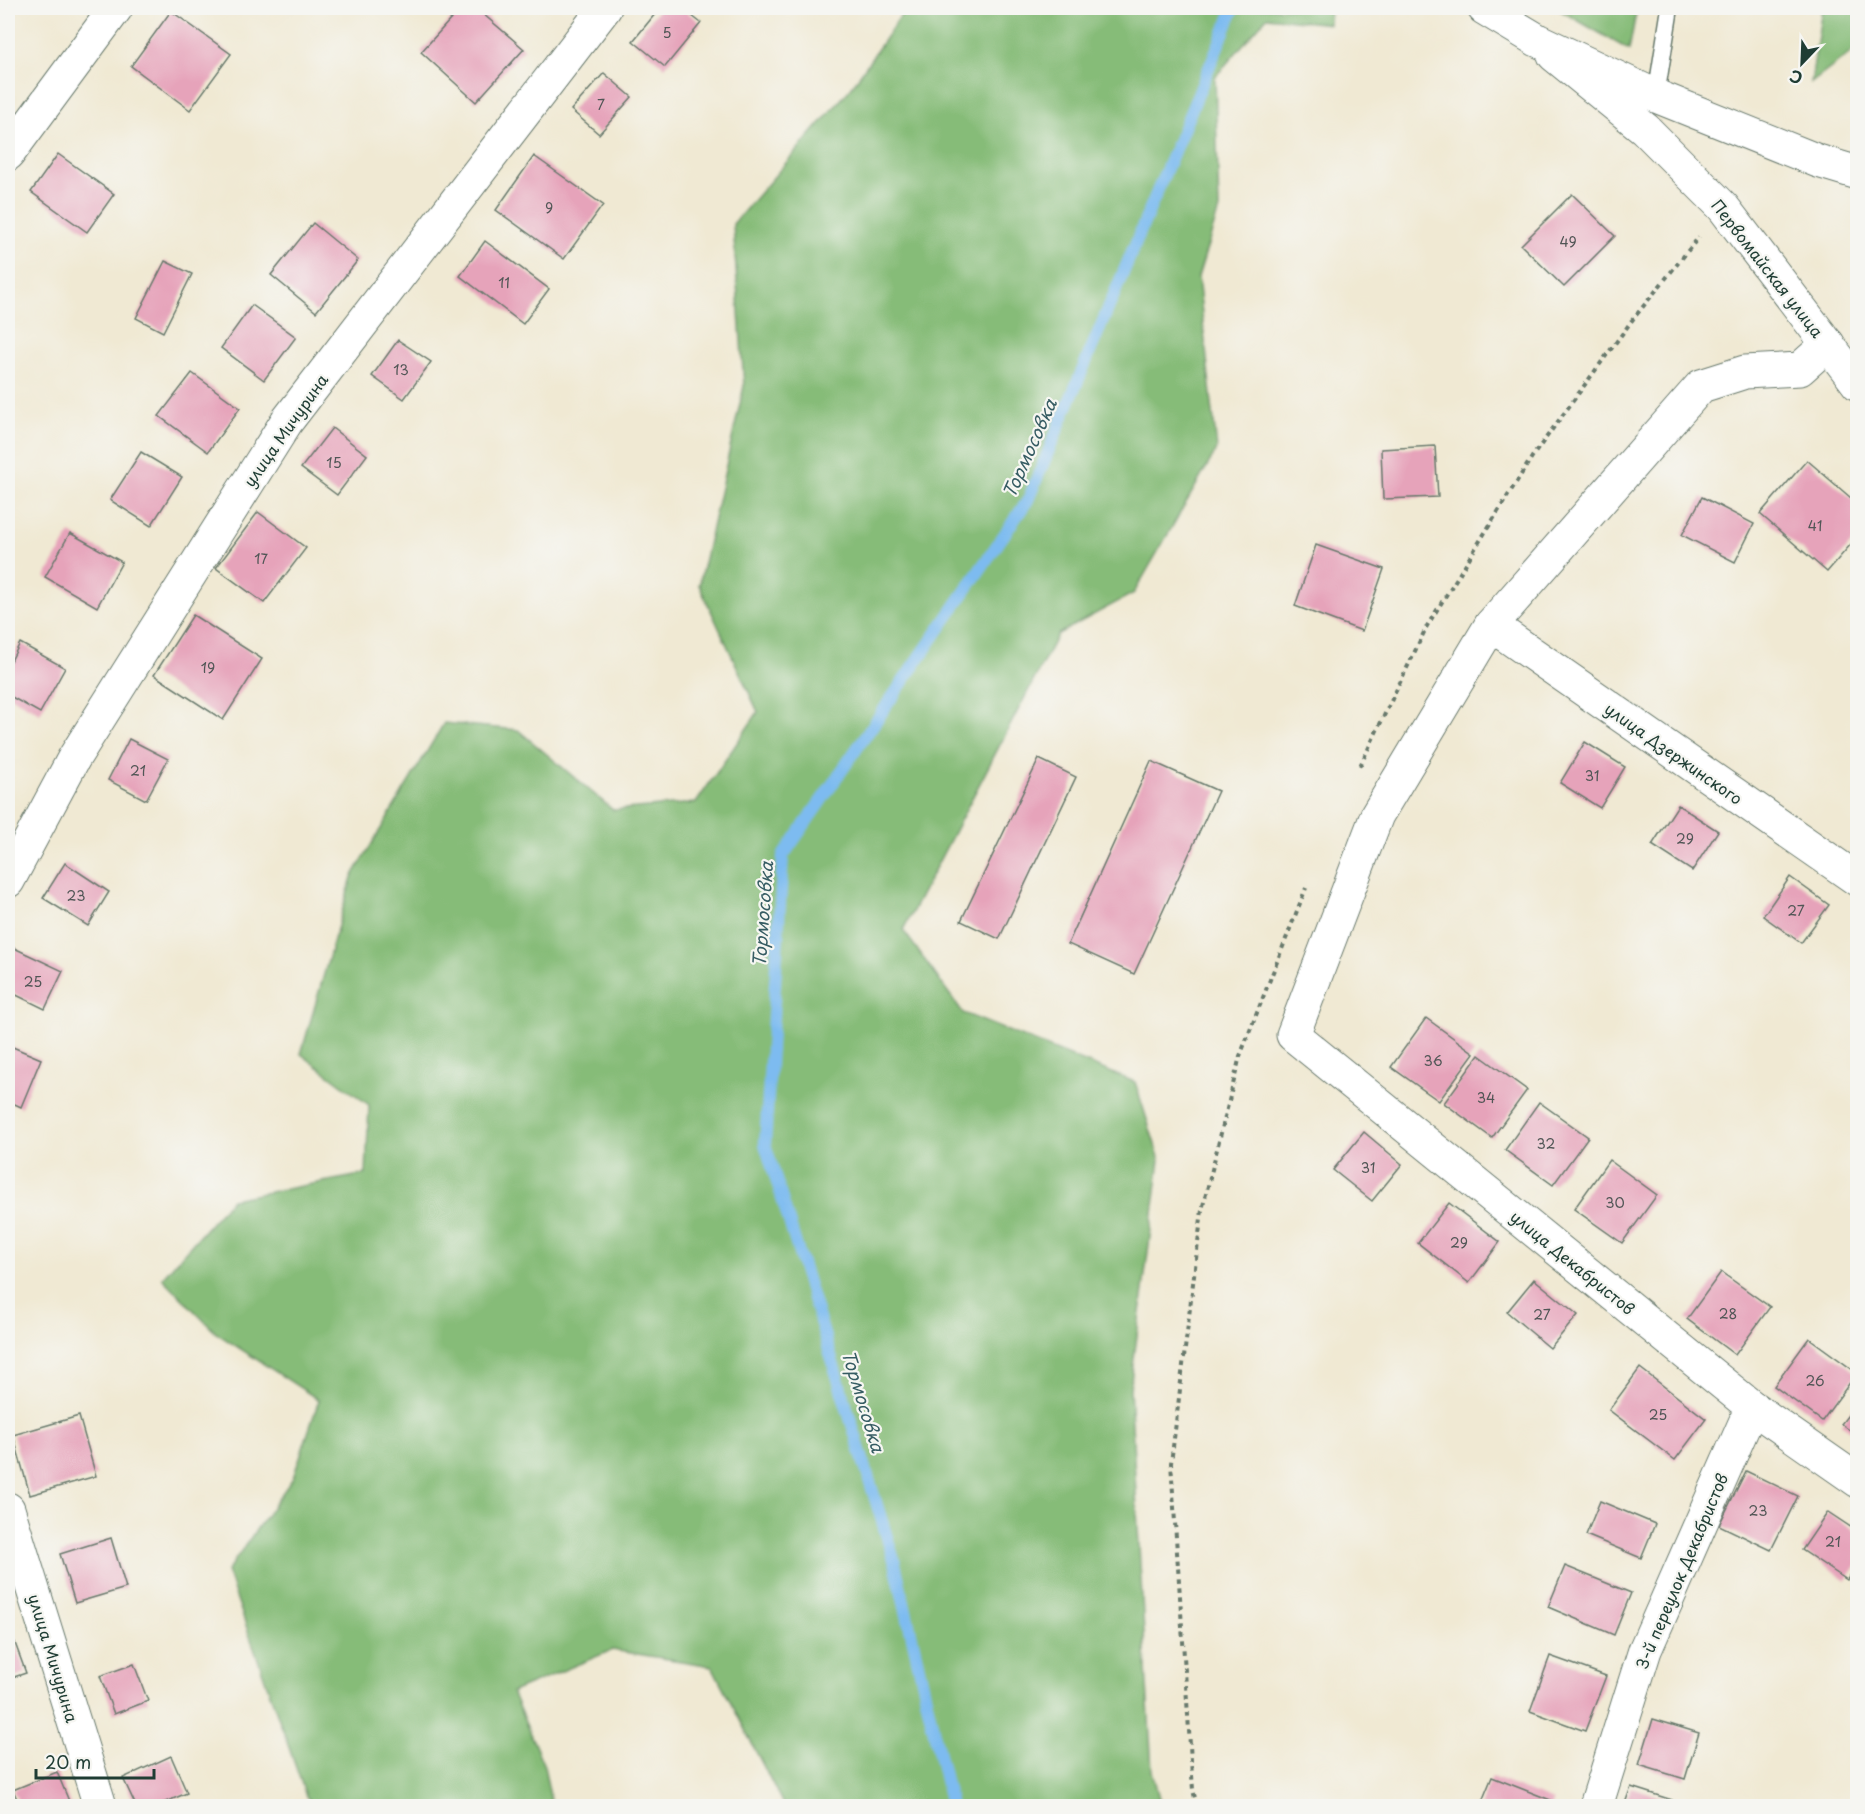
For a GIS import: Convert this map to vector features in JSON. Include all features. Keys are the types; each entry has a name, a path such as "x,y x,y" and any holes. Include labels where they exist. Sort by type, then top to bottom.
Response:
{"street":[{"path":"8,154 116,8"},
{"name":"улица Мичурина","path":"8,880 74,758 287,421 606,8"},
{"name":"Первомайская улица","path":"1484,8 1537,40 1656,96 1818,161 1857,173"},
{"name":"Первомайская улица","path":"1537,40 1645,129 1723,207 1857,384"},
{"path":"1491,625 1701,386 1745,372 1800,369 1828,344"},
{"name":"улица Дзержинского","path":"1491,625 1857,880"},
{"name":"улица Декабристов","path":"1491,625 1377,815 1293,1035 1752,1407 1857,1481"},
{"name":"3-й переулок Декабристов","path":"1596,1806 1645,1650 1752,1407"},
{"name":"улица Мичурина","path":"8,1509 100,1806"}],"lane":[{"path":"1656,96 1670,8"}],"green space":[{"path":"906,8 1330,8 1329,24 1267,17 1215,77 1219,209 1198,277 1217,449 1134,593 1058,634 903,930 963,1013 1135,1082 1160,1160 1130,1389 1152,1771 1161,1806 784,1806 712,1666 612,1650 512,1692 544,1766 552,1806 315,1806 306,1796 227,1571 293,1478 319,1400 216,1333 162,1278 232,1199 366,1174 369,1105 301,1054 352,877 444,723 518,730 613,810 696,803 758,712 699,585 744,386 733,224 851,88"},
{"path":"1556,8 1637,8 1629,50"},
{"path":"1822,8 1857,8 1857,48 1811,83"}],"building":[{"path":"461,8 476,8 524,49 476,102 421,52"},
{"path":"660,8 682,8 701,23 665,67 633,41"},
{"path":"171,11 231,54 190,110 131,66"},
{"path":"604,73 632,97 599,134 571,110"},
{"path":"58,154 114,194 87,232 31,192"},
{"path":"534,156 603,205 564,259 496,210"},
{"path":"1572,194 1615,236 1564,287 1521,245"},
{"path":"313,223 358,260 316,312 271,275"},
{"path":"485,241 549,289 523,324 460,276"},
{"path":"165,261 192,274 163,332 136,318"},
{"path":"252,305 296,337 264,380 221,348"},
{"path":"398,340 431,362 404,399 372,376"},
{"path":"192,373 240,408 208,452 159,416"},
{"path":"332,428 367,455 337,495 301,468"},
{"path":"1435,446 1438,497 1383,499 1381,449"},
{"path":"141,452 182,477 151,526 110,500"},
{"path":"1807,460 1858,504 1858,536 1827,572 1760,514"},
{"path":"1702,497 1754,524 1735,562 1682,535"},
{"path":"258,512 306,548 264,603 216,568"},
{"path":"70,533 122,562 97,607 45,577"},
{"path":"1316,545 1384,569 1362,631 1295,606"},
{"path":"193,615 262,659 223,720 154,675"},
{"path":"20,643 65,668 40,713 8,695 8,667"},
{"path":"129,739 168,759 146,800 108,780"},
{"path":"1585,742 1625,767 1600,808 1560,783"},
{"path":"1039,759 1076,777 999,939 961,921"},
{"path":"1151,761 1218,791 1134,974 1068,944"},
{"path":"1678,805 1718,831 1692,871 1652,845"},
{"path":"65,863 109,892 88,926 43,898"},
{"path":"1790,877 1829,905 1801,943 1763,916"},
{"path":"12,947 63,971 45,1009 8,991 8,957"},
{"path":"1426,1018 1474,1053 1439,1101 1391,1067"},
{"path":"8,1045 41,1059 21,1107 8,1101"},
{"path":"1479,1055 1527,1090 1492,1138 1444,1103"},
{"path":"1539,1102 1588,1137 1553,1185 1505,1150"},
{"path":"1364,1132 1402,1164 1372,1201 1333,1170"},
{"path":"1609,1160 1657,1195 1622,1243 1574,1209"},
{"path":"1449,1203 1500,1242 1469,1283 1418,1243"},
{"path":"1721,1272 1770,1307 1735,1355 1687,1319"},
{"path":"1534,1279 1578,1315 1550,1348 1507,1312"},
{"path":"1809,1338 1857,1373 1822,1421 1774,1386"},
{"path":"1640,1368 1706,1419 1675,1460 1609,1410"},
{"path":"1858,1402 1858,1436 1841,1424"},
{"path":"79,1416 96,1476 30,1495 13,1435"},
{"path":"1746,1471 1798,1496 1771,1550 1719,1525"},
{"path":"1600,1501 1655,1524 1641,1558 1586,1535"},
{"path":"1828,1512 1858,1532 1858,1563 1847,1580 1802,1550"},
{"path":"111,1538 126,1588 75,1603 60,1554"},
{"path":"1565,1566 1631,1593 1614,1635 1548,1607"},
{"path":"8,1624 26,1673 8,1679"},
{"path":"1550,1656 1606,1676 1585,1731 1530,1711"},
{"path":"134,1664 148,1701 114,1714 100,1676"},
{"path":"1653,1719 1699,1733 1685,1779 1639,1765"},
{"path":"171,1756 187,1793 156,1806 136,1806 123,1778"},
{"path":"57,1772 71,1806 20,1806 13,1790"},
{"path":"1492,1777 1553,1801 1551,1806 1480,1806"},
{"path":"1631,1787 1672,1800 1669,1806 1624,1806"}],"waterway":[{"name":"Тормосовка","path":"951,1806 895,1563 765,1144 783,856 1028,500 1234,8"}]}
